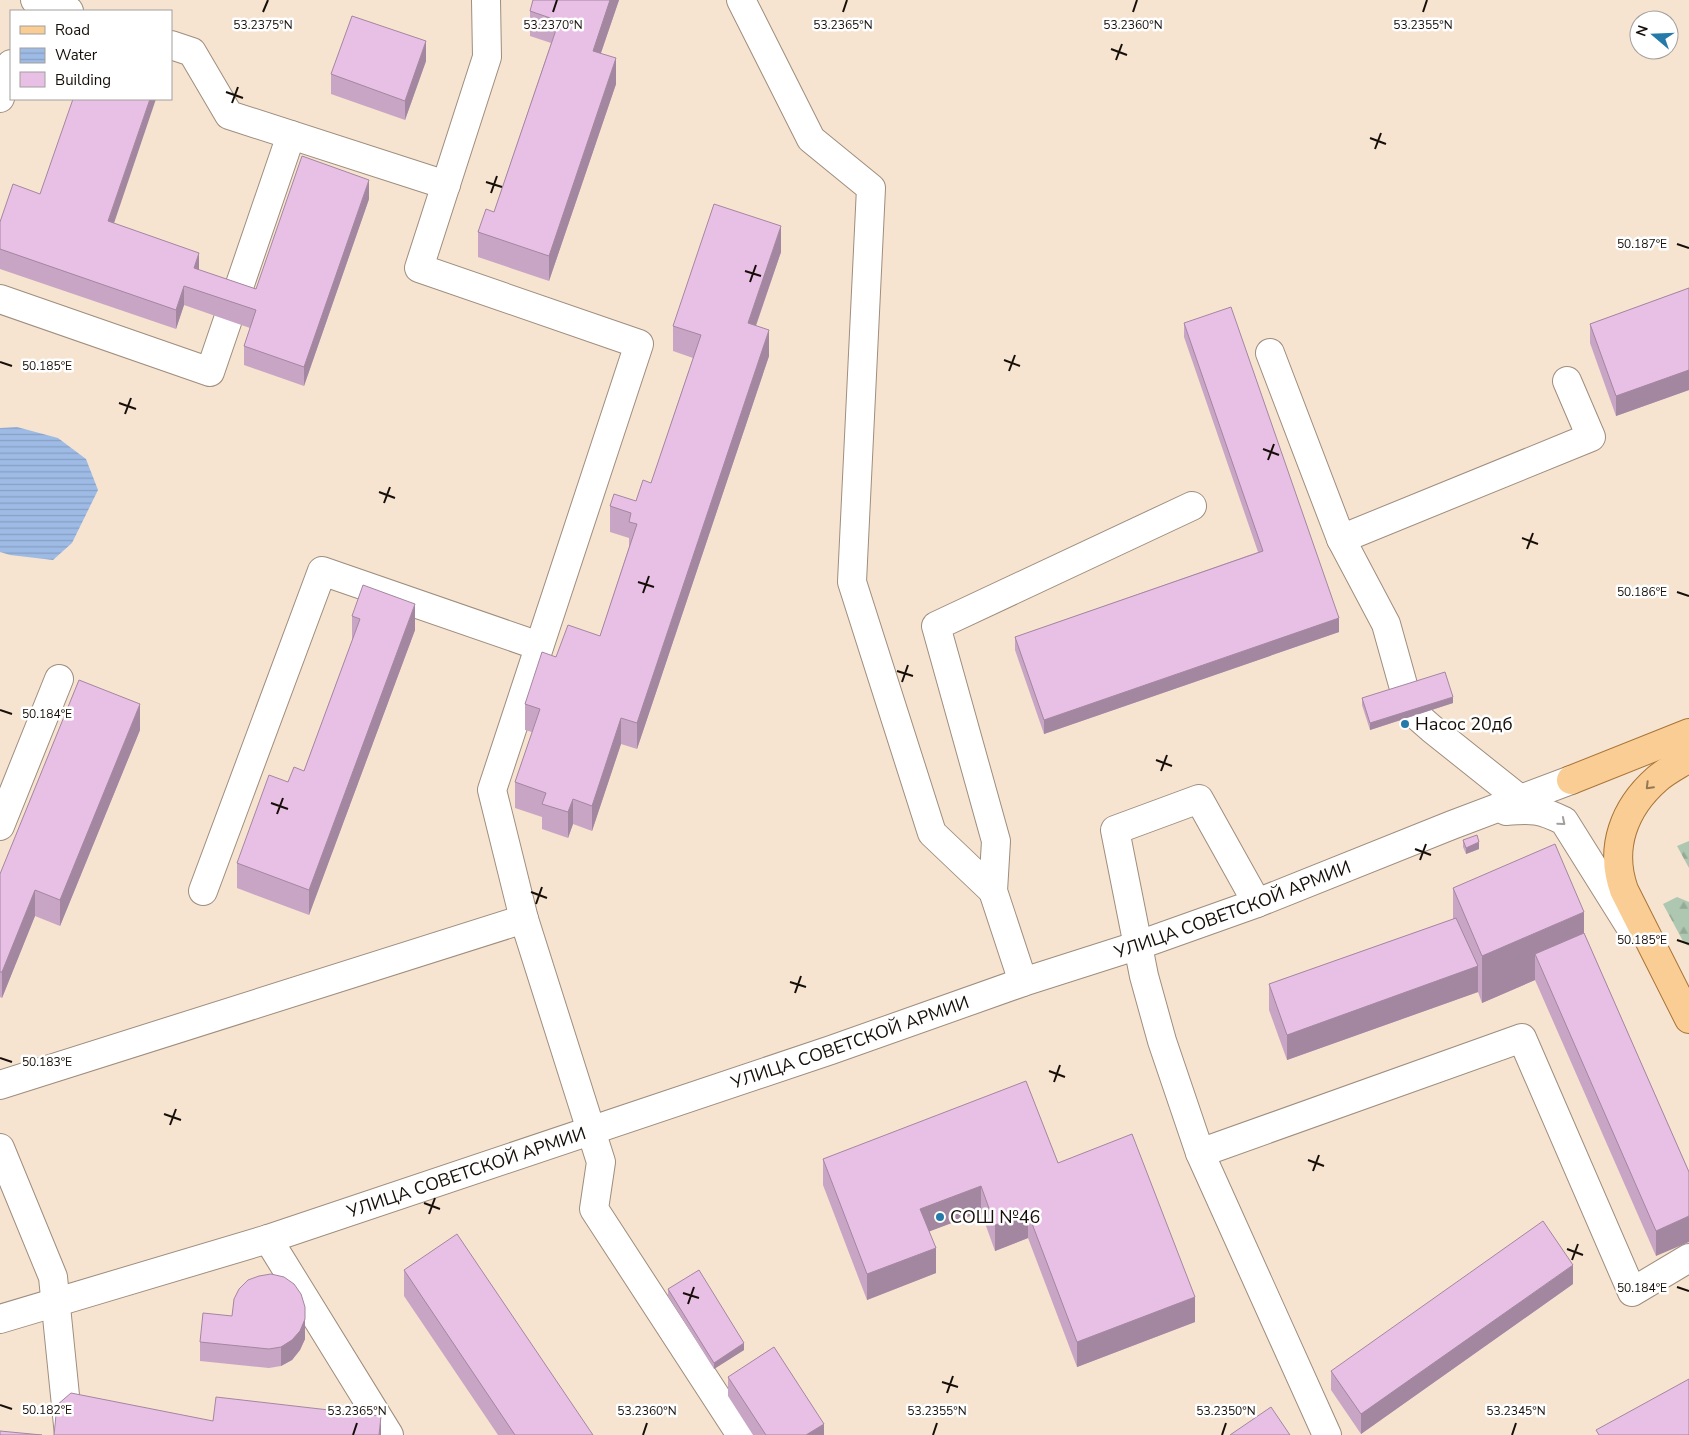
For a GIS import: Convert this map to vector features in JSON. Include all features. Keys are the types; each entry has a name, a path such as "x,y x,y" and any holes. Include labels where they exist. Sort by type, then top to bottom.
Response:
{"main road":[{"name":"УЛИЦА СОВЕТСКОЙ АРМИИ","path":"1571,780 1689,734"},
{"path":"1689,758 1658,778 1638,798 1626,819 1618,854 1618,873 1624,890 1689,1019"}],"street":[{"path":"34,0 66,10"},
{"path":"486,0 487,57 418,268 639,344 492,790 524,919 601,1162 594,1209 740,1435"},
{"path":"741,0 811,139 872,188 852,582 932,833 992,890"},
{"path":"172,45 192,52 229,115 446,185"},
{"path":"0,98 10,67"},
{"path":"0,300 210,372 291,135"},
{"path":"1270,353 1341,539 1386,624 1411,703 1432,729 1520,800"},
{"path":"1341,539 1591,437 1567,381"},
{"path":"1023,982 992,890 996,841 936,626 1192,506"},
{"path":"203,891 322,571 539,646"},
{"path":"0,826 59,679"},
{"name":"УЛИЦА СОВЕТСКОЙ АРМИИ","path":"0,1319 268,1240 831,1050 1023,982 1139,945 1257,903 1571,780"},
{"path":"1257,903 1199,799 1115,830 1144,976 1162,1041 1200,1153 1327,1435"},
{"path":"1482,814 1528,809 1546,812 1564,821 1689,1024"},
{"path":"0,1085 524,919"},
{"path":"1200,1153 1522,1038 1632,1292 1689,1258"},
{"path":"0,1148 53,1277 69,1435"},
{"path":"268,1240 389,1435"}],"green space":[{"path":"1689,841 1689,868 1677,846"},
{"path":"1677,897 1689,902 1689,946 1684,943 1663,904"}],"water":[{"path":"17,427 58,438 86,459 98,490 72,543 53,560 0,552 0,428"}],"building":[{"path":"533,0 610,0 593,51 616,58 549,256 478,232 486,209 494,212 559,21 530,11"},
{"path":"352,16 426,41 405,101 331,74"},
{"path":"73,100 150,100 108,221 199,253 194,268 256,289 302,156 369,180 304,367 244,346 256,310 184,286 176,310 0,249 0,222 13,184 40,194"},
{"path":"714,204 781,226 748,323 769,330 637,723 621,718 592,806 573,799 568,812 542,804 546,793 515,782 540,709 525,704 542,652 556,657 568,625 600,636 637,524 629,522 631,513 610,506 614,494 636,501 643,480 651,483 701,335 673,326"},
{"path":"1689,288 1689,370 1616,396 1590,324"},
{"path":"1231,307 1339,618 1044,720 1015,637 1263,551 1184,323"},
{"path":"363,585 415,604 309,890 237,863 269,775 288,782 294,767 304,771 360,619 352,616"},
{"path":"1445,672 1453,697 1370,723 1362,698"},
{"path":"79,680 140,704 60,900 35,890 2,972 0,972 0,874"},
{"path":"1477,835 1479,842 1466,848 1463,840"},
{"path":"1555,844 1584,912 1482,956 1453,888"},
{"path":"1456,918 1478,966 1287,1035 1269,984"},
{"path":"1584,933 1689,1172 1689,1216 1656,1231 1535,954"},
{"path":"1026,1081 1058,1163 1132,1134 1195,1297 1077,1342 1028,1213 995,1225 981,1186 920,1209 936,1248 867,1274 823,1159"},
{"path":"1543,1221 1573,1265 1361,1414 1331,1371"},
{"path":"457,1234 593,1435 515,1435 404,1270"},
{"path":"699,1270 744,1343 714,1363 668,1289"},
{"path":"271,1274 284,1277 294,1284 301,1294 305,1307 305,1319 300,1331 292,1340 281,1347 269,1349 200,1342 203,1313 232,1316 234,1299 239,1289 248,1280"},
{"path":"774,1347 824,1424 806,1435 766,1435 728,1377"},
{"path":"1689,1379 1689,1435 1599,1435 1596,1430"},
{"path":"71,1393 213,1421 216,1397 381,1416 379,1435 54,1435 57,1405"},
{"path":"1271,1407 1290,1435 1230,1435"},
{"path":"0,1431 42,1435 0,1435"}],"place":[{"name":"Насос 20дб","path":"1405,724"},
{"name":"СОШ №46","path":"940,1217"}]}
